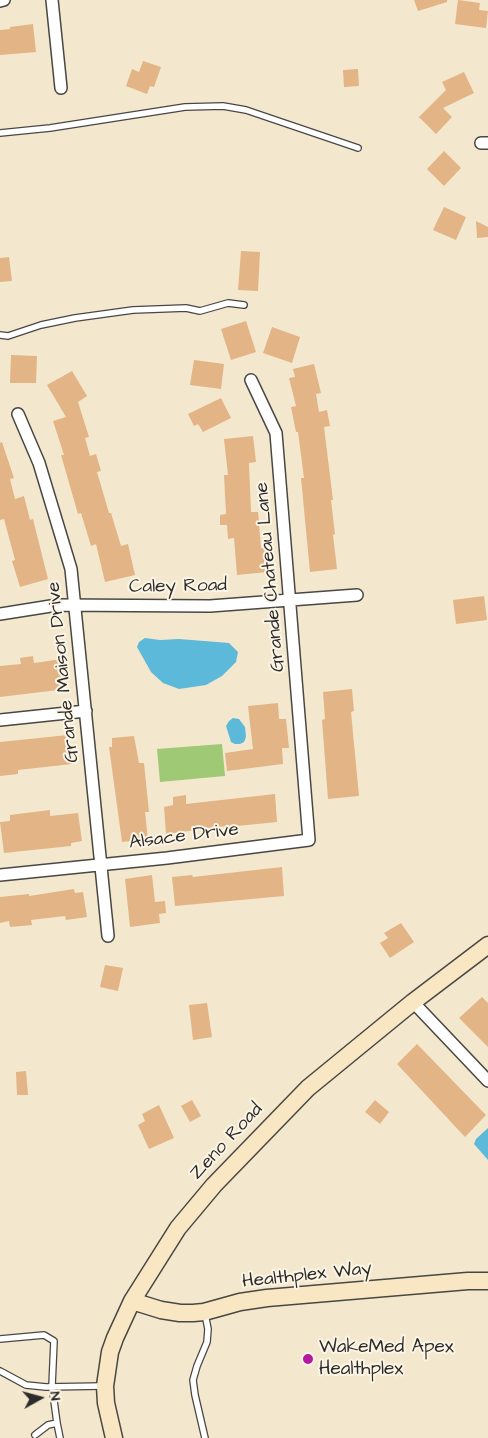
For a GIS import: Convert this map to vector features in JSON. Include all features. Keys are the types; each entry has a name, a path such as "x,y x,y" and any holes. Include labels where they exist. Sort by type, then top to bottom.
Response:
{"street":[{"path":"52,0 61,88"},
{"name":"Grande Chateau Lane","path":"251,380 276,433 305,777"},
{"name":"Grande Maison Drive","path":"18,414 39,463 67,550 71,569 108,936"},
{"name":"Caley Road","path":"0,614 57,605 193,606 357,595"},
{"path":"0,720 86,711"},
{"name":"Alsace Drive","path":"0,875 309,840 305,777"},
{"name":"Zeno Road","path":"114,1438 106,1403 105,1386 114,1338 132,1301 178,1228 214,1185 297,1098 363,1041 488,945"},
{"path":"413,1002 488,1080"},
{"name":"Healthplex Way","path":"132,1301 161,1310 180,1313 204,1312 240,1302 267,1298 468,1281 488,1281"}],"lane":[{"path":"0,133 50,128 185,107 223,106 246,110 358,148"},
{"path":"0,335 8,336 41,325 75,318 133,310 186,308 200,311 228,303 244,305"},
{"path":"204,1312 208,1329 207,1342 196,1366 193,1380 194,1395 205,1438"},
{"path":"0,1340 44,1335 54,1341 52,1386 60,1438"},
{"path":"0,1371 26,1385 46,1387 105,1386"},
{"path":"35,1435 48,1426 57,1423"}],"green space":[{"path":"222,744 225,776 160,782 157,749"}],"water":[{"path":"145,638 229,643 238,652 236,662 222,676 206,685 179,689 163,683 151,672 137,647 139,642"},
{"path":"233,718 239,719 245,727 246,737 244,742 240,744 231,742 226,726"},
{"path":"488,1128 488,1160 474,1144 476,1139"}],"building":[{"path":"414,0 447,0 447,2 418,11"},
{"path":"458,0 480,3 479,10 488,11 486,28 455,24"},
{"path":"33,24 36,52 0,55 0,30"},
{"path":"143,61 161,67 154,87 150,86 147,94 126,86 132,69 139,72"},
{"path":"358,69 359,86 344,87 343,70"},
{"path":"464,72 474,93 443,108 452,117 436,134 418,118 446,90 442,82"},
{"path":"444,151 461,168 444,186 427,169"},
{"path":"444,207 466,217 456,240 433,230"},
{"path":"476,221 488,227 488,237 477,238"},
{"path":"241,251 260,252 258,291 238,290"},
{"path":"9,257 12,281 0,282 0,258"},
{"path":"246,321 256,352 231,360 221,329"},
{"path":"272,327 300,337 292,363 263,353"},
{"path":"11,355 37,356 36,383 10,383"},
{"path":"194,360 224,364 221,389 190,385"},
{"path":"314,364 321,393 316,394 319,412 327,410 330,426 324,427 333,500 331,500 335,534 333,535 337,569 310,572 301,478 304,478 298,432 296,432 291,407 296,406 289,378 295,377 293,369"},
{"path":"72,371 87,396 78,402 89,437 85,438 90,456 96,454 101,471 97,472 109,513 111,513 121,546 128,544 135,575 105,582 96,544 91,546 81,513 78,514 61,455 64,455 53,421 66,417 47,385"},
{"path":"221,398 231,418 203,432 198,424 194,426 188,414"},
{"path":"253,436 256,462 249,463 251,512 258,512 261,548 266,548 267,572 237,575 234,538 228,539 227,525 220,525 220,515 226,514 224,475 228,475 224,439"},
{"path":"2,442 14,478 10,479 15,499 24,496 30,520 33,519 48,579 20,587 12,561 15,560 4,519 0,520 0,443"},
{"path":"484,596 487,620 456,624 453,600"},
{"path":"33,656 34,663 62,659 66,689 0,697 0,666 21,664 20,658"},
{"path":"352,689 354,711 351,712 359,796 328,799 322,720 325,719 323,692"},
{"path":"278,703 279,719 286,719 289,748 282,748 283,764 227,771 225,753 253,749 248,706"},
{"path":"68,735 72,764 18,770 18,774 0,776 0,742"},
{"path":"134,736 139,763 144,763 149,812 145,812 148,839 122,842 109,747 112,747 112,738"},
{"path":"275,794 277,822 166,834 164,807 173,805 173,797 186,795 186,804"},
{"path":"50,810 50,816 78,813 82,841 71,843 71,846 4,853 0,822 10,821 10,815"},
{"path":"282,867 284,896 175,906 172,877 192,875 193,877"},
{"path":"152,875 155,902 165,901 166,913 159,914 160,923 130,927 125,879"},
{"path":"74,889 75,893 83,892 87,917 66,920 65,916 31,920 32,925 10,927 9,921 0,923 0,897 29,894 29,896"},
{"path":"401,923 414,942 390,958 380,943 388,938 384,933"},
{"path":"105,965 123,968 118,991 100,987"},
{"path":"482,997 488,1003 488,1047 459,1018"},
{"path":"207,1003 212,1037 193,1040 189,1005"},
{"path":"417,1044 486,1115 465,1137 397,1064"},
{"path":"26,1071 28,1095 17,1095 16,1072"},
{"path":"192,1100 201,1116 190,1122 181,1106"},
{"path":"375,1100 389,1112 380,1124 365,1112"},
{"path":"159,1105 174,1138 149,1149 138,1125 145,1121 142,1114"}],"place":[{"name":"WakeMed Apex Healthplex","path":"308,1359"}]}
